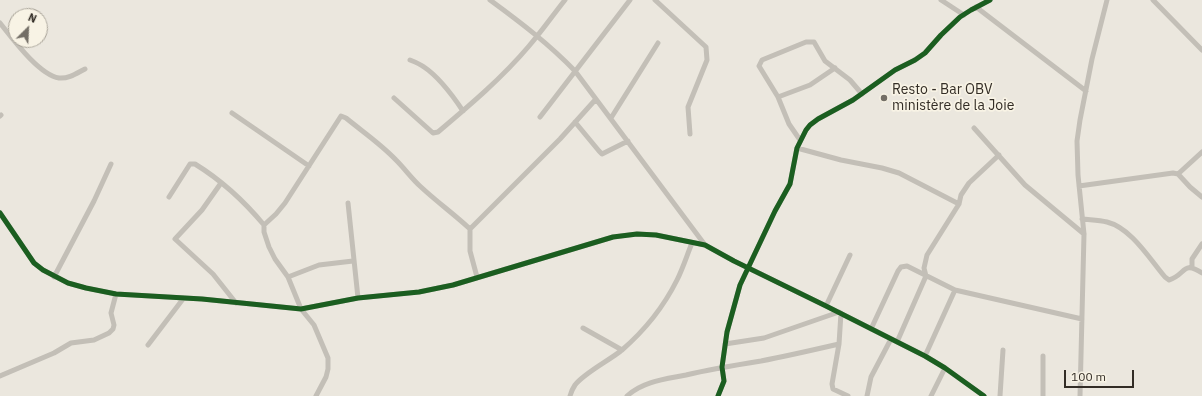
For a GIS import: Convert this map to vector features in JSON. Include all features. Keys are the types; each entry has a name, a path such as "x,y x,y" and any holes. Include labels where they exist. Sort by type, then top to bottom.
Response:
{"street":[{"path":"490,0 538,36 575,71 705,245"},
{"path":"394,98 433,133 438,132 463,111 512,65 538,36 565,0"},
{"path":"540,117 630,0"},
{"path":"655,0 706,47 707,60 688,107 690,134"},
{"path":"941,0 964,15"},
{"path":"718,396 724,381 722,367 724,344 738,290 775,211 790,184 797,148 800,140 810,125 853,100 895,70 915,60 925,53 941,34 964,15 990,0"},
{"path":"1080,396 1084,234 1079,186 1077,141 1092,59 1107,0"},
{"path":"1153,0 1202,50"},
{"path":"976,7 1086,91"},
{"path":"0,23 21,49 48,75 59,78 66,77 86,69"},
{"path":"800,140 790,124 778,97 759,66 762,60 806,42 814,42 825,61 850,80 862,94"},
{"path":"611,118 658,43"},
{"path":"410,60 425,67 458,103 463,111"},
{"path":"778,97 810,85 835,68"},
{"path":"470,229 544,156 596,99"},
{"path":"232,113 309,166"},
{"path":"264,225 285,203 341,116 346,118 378,144 396,160 414,181 436,201 454,213 470,229 470,251 477,277"},
{"path":"575,122 602,154 628,141"},
{"path":"974,128 1025,185 1084,234"},
{"path":"797,148 899,173 959,204"},
{"path":"1178,174 1202,152"},
{"path":"897,342 926,276 924,268 927,255 959,204 969,183 999,155"},
{"path":"54,277 94,201 111,164"},
{"path":"169,197 190,164 194,164 210,173 248,206 264,225 266,240 269,247 275,259 288,277 301,309 314,325 328,358 326,377 316,396"},
{"path":"1079,186 1173,173 1178,174 1202,197"},
{"path":"221,183 202,210 176,239 213,274 236,303"},
{"path":"348,203 358,298"},
{"path":"0,214 34,263 54,277 86,288 116,294 148,295 301,309 358,298 419,292 453,285 613,238 637,234 656,235 705,245 925,356 945,368 984,396"},
{"path":"1082,218 1107,222 1120,227 1129,234 1169,280 1188,267 1192,267 1202,273"},
{"path":"570,396 575,385 582,378 622,350 637,336 665,300 678,279 692,243"},
{"path":"1192,267 1192,260 1202,244"},
{"path":"826,306 850,255"},
{"path":"288,277 319,265 353,261"},
{"path":"871,329 898,271 901,267 907,266 955,290 1082,319"},
{"path":"925,356 955,290"},
{"path":"0,376 54,353 71,343 94,340 110,333 114,325 111,313 116,294"},
{"path":"148,346 183,299"},
{"path":"724,344 764,338 840,313"},
{"path":"840,313 839,344 832,384 833,389 848,396"},
{"path":"583,328 622,350"},
{"path":"867,396 871,377 891,339"},
{"path":"627,396 643,385 659,380 781,357 839,344"},
{"path":"1000,396 1003,350"},
{"path":"1043,356 1043,396"},
{"path":"931,396 945,368"}],"cycle path":[{"path":"718,396 724,381 722,367 727,332 740,285 775,211 790,184 797,148 806,130 818,119 853,100 895,70 925,53 960,17 990,0"},
{"path":"0,213 34,263 43,270 68,283 116,294 202,299 301,309 358,298 419,292 453,285 613,237 637,234 656,235 705,245 734,261 925,356 945,368 984,396"}],"place":[{"name":"Resto - Bar OBV ministère de la Joie","path":"884,98"}]}
